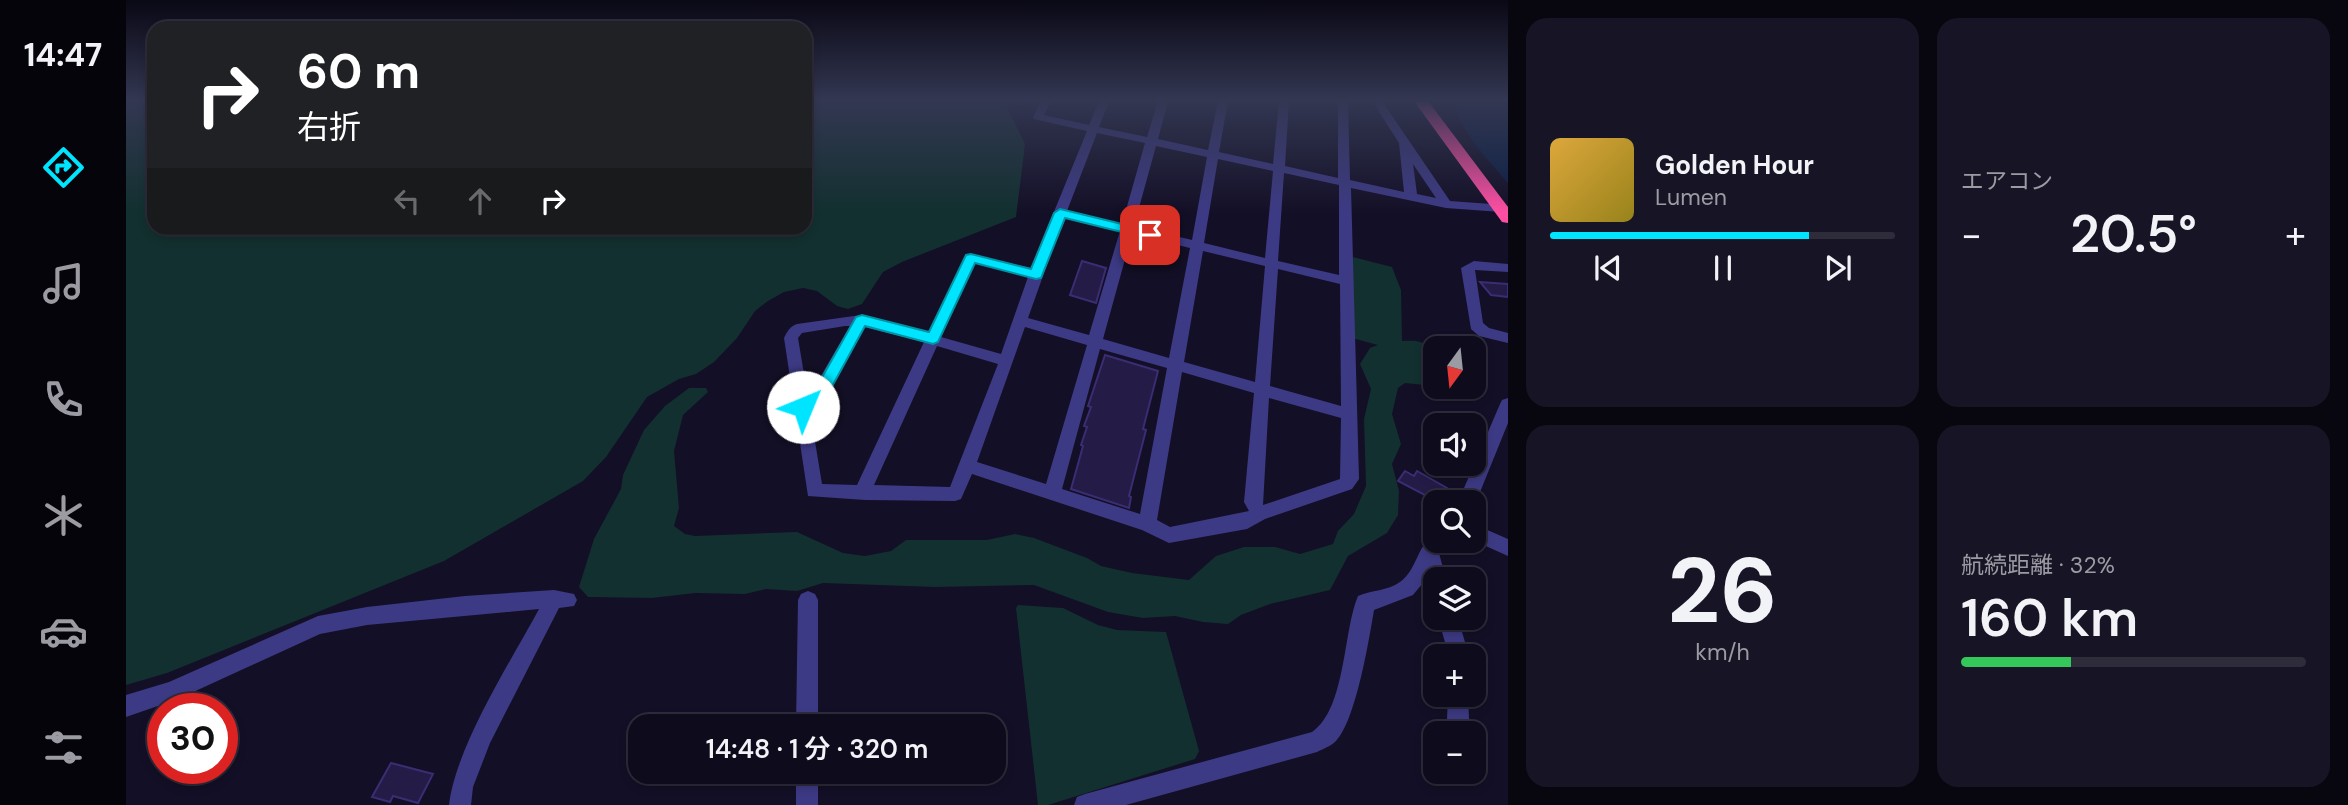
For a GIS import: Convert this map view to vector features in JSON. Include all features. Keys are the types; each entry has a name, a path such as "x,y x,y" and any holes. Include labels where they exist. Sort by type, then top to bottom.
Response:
{"highway":[{"path":"1449,139 1505,213"}],"street":[{"path":"1006,361 862,320 797,328 791,338 814,491 955,494 968,466 1021,321 1036,275 1090,139"},
{"path":"1134,139 1410,197 1505,213"},
{"path":"1052,493 1152,139"},
{"path":"1147,524 1216,139"},
{"path":"1259,514 1252,502 1282,139"},
{"path":"968,466 1147,524 1169,535 1247,521 1259,514 1346,484 1350,479 1343,139"},
{"path":"1405,141 1410,197"},
{"path":"1405,141 1447,204"},
{"path":"1060,213 1345,281"},
{"path":"865,493 866,481 971,258 1036,275"},
{"path":"1508,268 1474,265 1468,268 1476,325 1484,332 1508,338"},
{"path":"803,407 816,401 862,320"},
{"path":"1021,321 1347,414"},
{"path":"1472,490 1508,404"},
{"path":"1486,537 1508,548"},
{"path":"1084,805 1317,741 1330,732 1338,714 1362,629 1365,602 1383,600 1412,586 1431,553"},
{"path":"126,706 171,692 318,625 428,609 560,600 482,737 462,788 460,805"},
{"path":"807,714 808,600"},
{"path":"1458,707 1458,719"},
{"path":"807,784 807,805"}],"green space":[{"path":"126,139 147,139 147,235 812,235 812,139 1022,139 1025,144 1016,217 883,272 862,304 848,309 837,306 817,291 803,288 784,292 768,301 755,311 737,338 714,362 696,374 679,379 647,397 606,457 583,481 444,561 167,673 126,685"},
{"path":"1353,257 1392,267 1401,290 1402,341 1423,343 1423,385 1405,383 1398,388 1392,414 1401,444 1392,464 1399,491 1398,515 1387,533 1348,556 1330,590 1270,604 1241,615 1228,624 1175,616 1143,618 1108,612 1034,585 935,587 823,583 797,591 766,589 745,594 695,593 652,598 588,597 579,587 594,539 621,489 623,475 644,430 665,406 689,388 706,388 708,392 683,415 674,451 679,508 674,526 685,534 695,536 797,532 843,553 865,556 891,551 906,540 987,540 1015,534 1034,538 1101,566 1189,580 1216,556 1244,547 1275,547 1300,554 1333,544 1338,531 1354,514 1366,486 1364,419 1371,389 1360,364 1370,348 1378,345 1352,338"},
{"path":"1018,605 1063,608 1098,625 1117,630 1166,632 1199,751 1195,759 1048,805 1038,805 1016,608"}],"water":[{"path":"1472,139 1508,139 1508,183"}],"building":[{"path":"1082,261 1106,268 1096,303 1070,295"},
{"path":"1480,282 1508,284 1508,297 1491,295"},
{"path":"1105,355 1158,371 1143,429 1146,430 1129,496 1129,508 1071,489 1087,427 1084,426 1091,407 1088,406"},
{"path":"1405,471 1414,476 1417,471 1447,488 1423,490 1423,494 1398,481"},
{"path":"391,763 433,774 418,803 393,796 390,802 372,797"}],"route":[{"path":"803,407 816,401 862,320 933,339 971,258 1036,275 1060,213 1150,235"}]}
